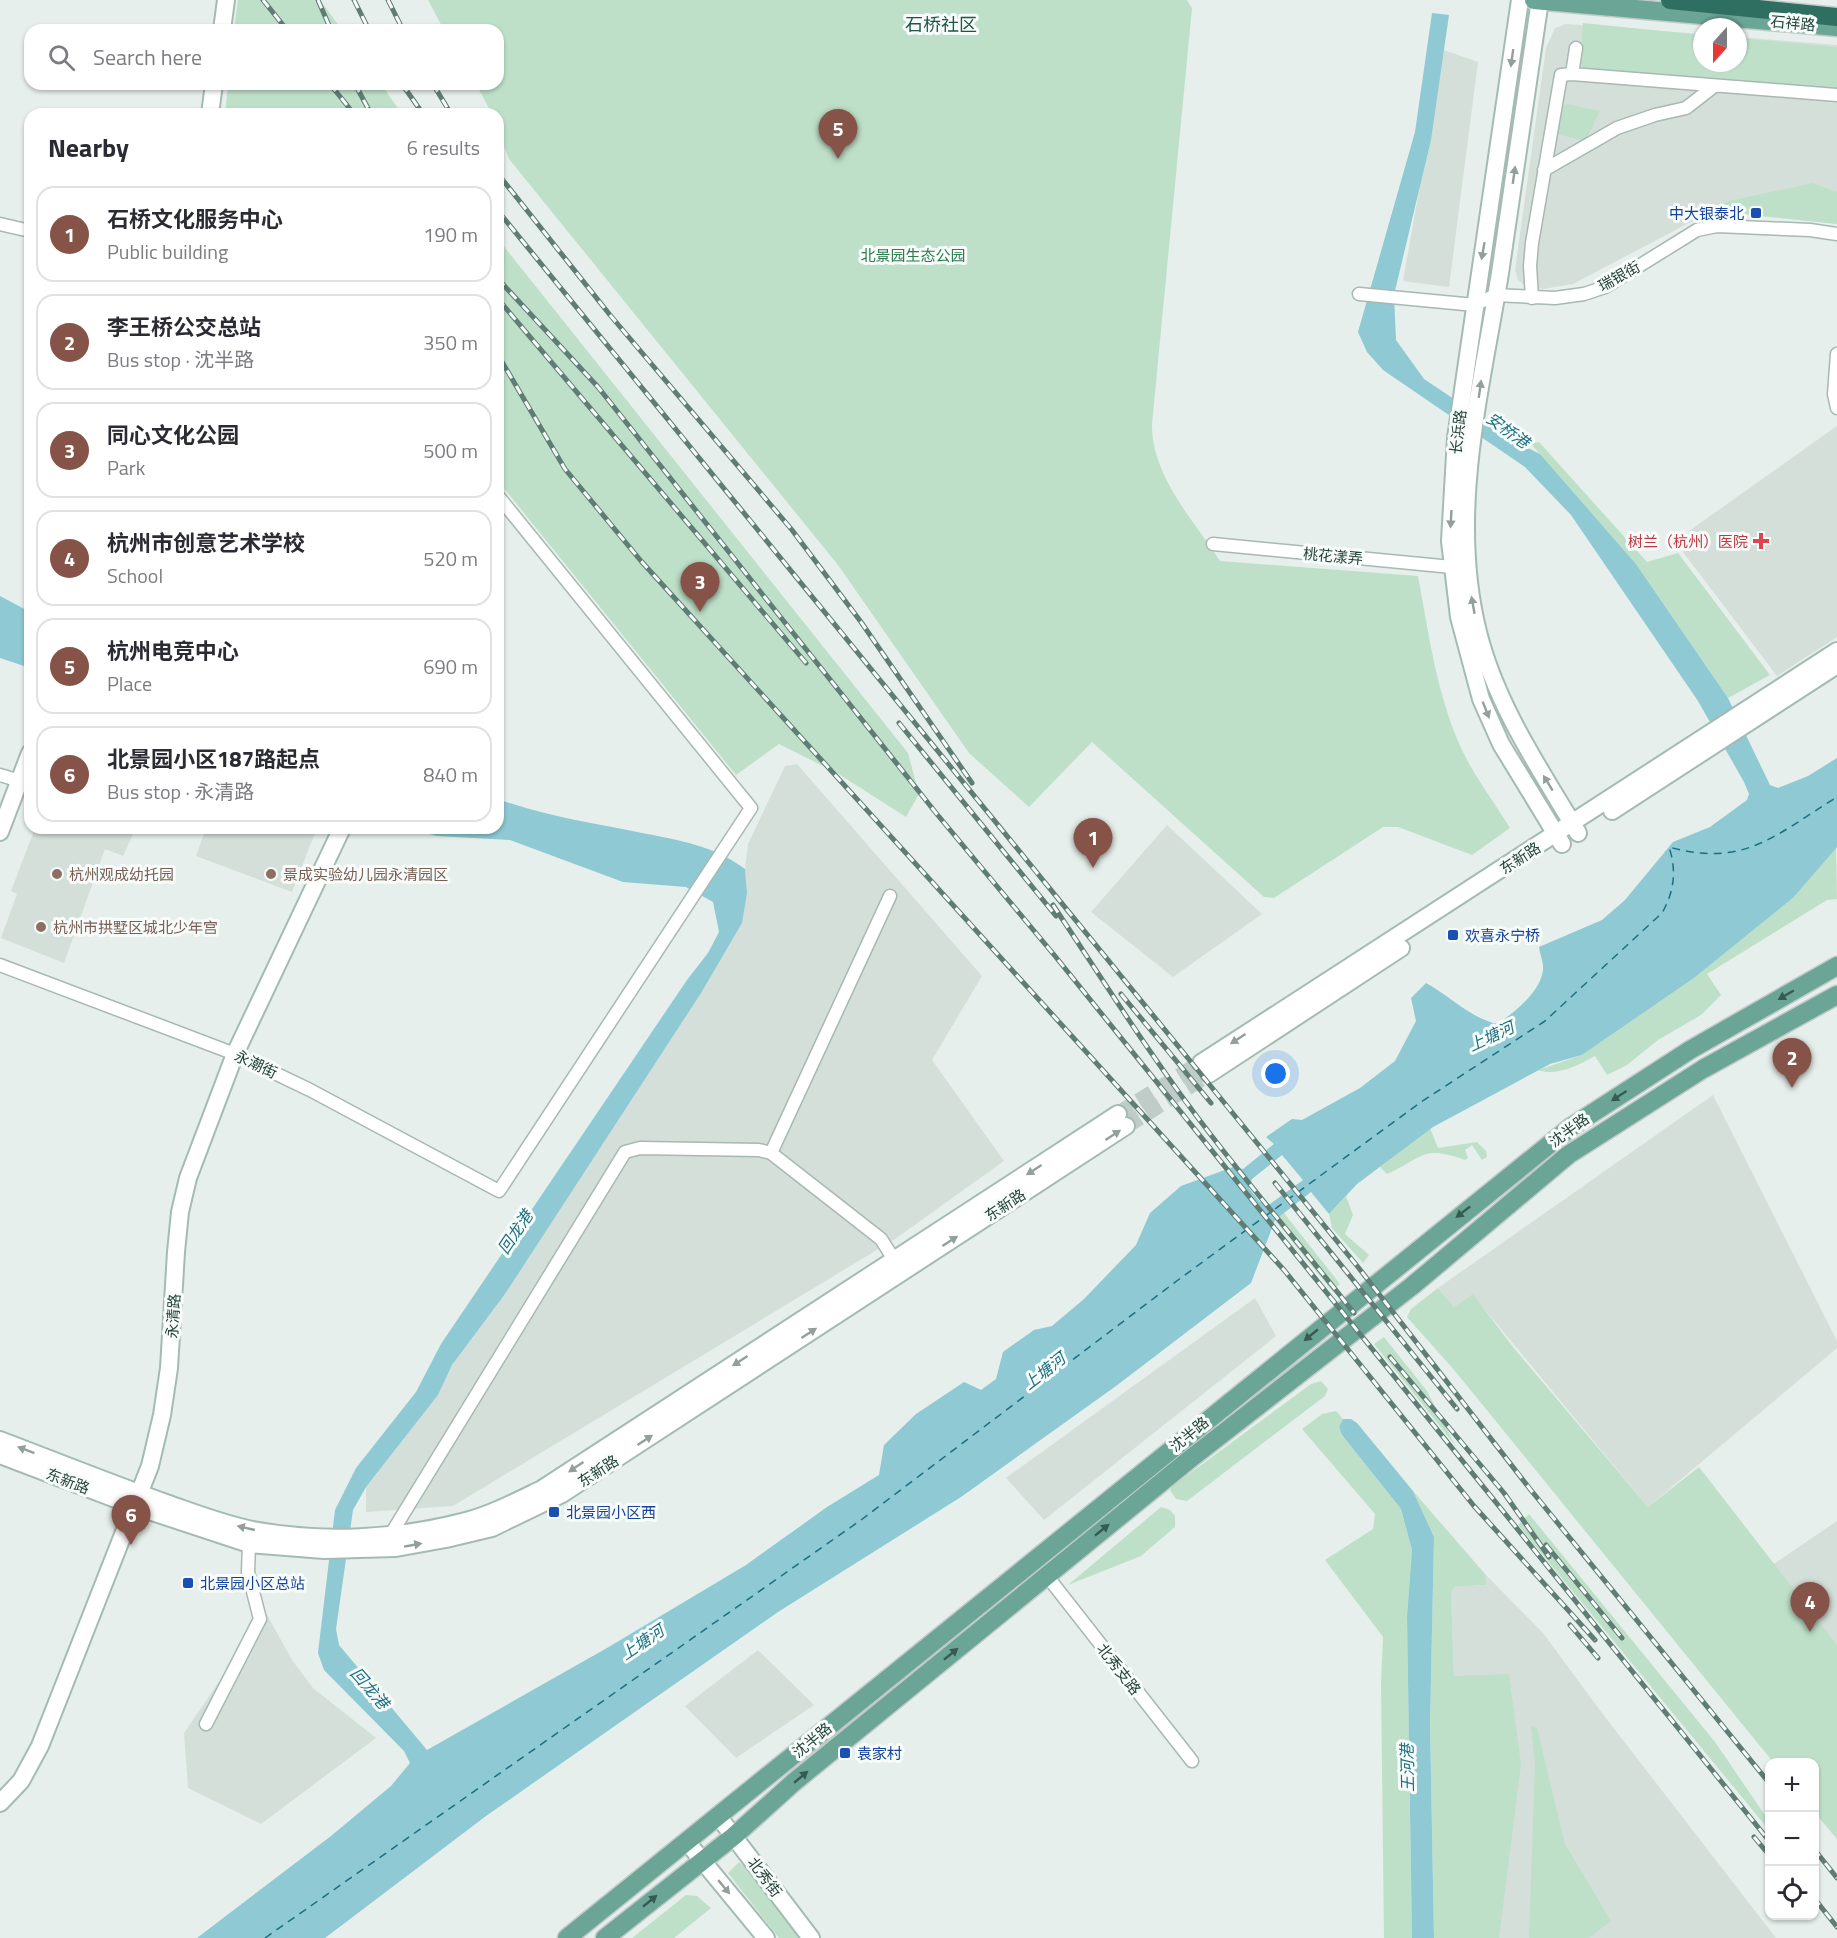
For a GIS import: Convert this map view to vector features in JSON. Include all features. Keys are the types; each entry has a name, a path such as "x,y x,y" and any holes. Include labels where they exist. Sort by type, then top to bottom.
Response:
{"highway":[{"path":"1670,0 1837,16"}],"main road":[{"path":"222,24 226,0"},
{"name":"长浜路","path":"1520,0 1475,305 1476,356 1450,542 1459,618 1481,699 1502,744 1559,839"},
{"name":"石祥路","path":"1534,0 1837,27"},
{"name":"长浜路","path":"1476,356 1495,295 1540,0"},
{"path":"211,108 213,90"},
{"name":"长浜路","path":"1462,461 1470,587 1478,631 1494,681 1517,732 1575,828"},
{"name":"东新路","path":"1742,721 1837,651"},
{"name":"东新路","path":"1205,1068 1711,738 1837,665"},
{"path":"0,832 24,770"},
{"name":"永清路","path":"0,1803 21,1781 40,1746 150,1466 162,1415 172,1334 180,1212 200,1142 235,1054 339,834"},
{"name":"沈半路","path":"567,1938 1448,1224 1571,1127 1690,1050 1837,966"},
{"name":"沈半路","path":"605,1938 702,1859 734,1836 794,1782 1190,1459 1412,1286 1568,1155 1703,1069 1837,995"},
{"name":"东新路","path":"0,1440 137,1500 249,1544 324,1543 396,1548 492,1528 562,1494 898,1267 1122,1120"},
{"name":"东新路","path":"355,1544 391,1534 467,1521 542,1489 898,1267"},
{"name":"东新路","path":"0,1455 137,1500 252,1530 324,1543"},
{"name":"北秀街","path":"718,1816 811,1938"},
{"path":"687,1842 766,1938"}],"street":[{"path":"1572,74 1576,48"},
{"path":"1533,298 1531,254 1558,80 1562,75 1837,94"},
{"path":"1544,170 1617,128 1655,115 1686,108 1713,87"},
{"path":"0,224 24,230"},
{"name":"瑞银街","path":"1495,295 1555,298 1584,294 1605,287 1697,230 1717,226 1810,230 1837,234"},
{"path":"1359,294 1475,305 1495,295"},
{"path":"1837,354 1834,394 1837,408"},
{"name":"永潮街","path":"0,965 235,1054 330,1100 499,1191 688,900 751,808 504,503"},
{"name":"桃花漾弄","path":"1213,544 1452,567"},
{"path":"0,775 20,781"},
{"path":"771,1153 890,896"},
{"path":"391,1534 625,1152 640,1148 759,1150 771,1153 881,1239 898,1267"},
{"path":"206,1724 260,1619 248,1572 249,1544"},
{"name":"北秀支路","path":"1047,1576 1192,1761"}],"shaded area":[{"path":"1566,24 1693,33 1693,72 1747,72 1747,38 1837,45 1837,224 1733,213 1706,214 1573,284 1543,289 1523,284 1518,280 1515,270 1546,48 1555,28"},
{"path":"1444,50 1478,62 1449,287 1403,281"},
{"name":"树兰（杭州）医院","path":"1837,426 1837,637 1777,676 1683,552 1689,531"},
{"path":"797,764 982,976 932,1060 1004,1161 895,1239 453,1506 366,1512 366,1487 438,1395 452,1365 505,1294 747,893 745,869 748,844 785,766"},
{"path":"1167,825 1262,914 1173,977 1091,912"},
{"name":"杭州观成幼托园","path":"33,834 133,834 123,856 105,849 64,963 1,938 17,894 11,891"},
{"name":"景成实验幼儿园永清园区","path":"204,834 315,834 292,892 196,856"},
{"path":"1713,1095 1837,1341 1837,1348 1648,1507 1473,1295 1454,1307 1438,1288"},
{"path":"1255,1298 1276,1336 1044,1520 1006,1478"},
{"path":"1837,1521 1837,1698 1744,1584"},
{"path":"1486,1575 1543,1633 1776,1938 1499,1938 1454,1676 1451,1593 1453,1587 1486,1585"},
{"path":"266,1613 292,1660 313,1688 376,1738 261,1824 188,1788 184,1733 238,1654 253,1623"},
{"path":"758,1650 814,1705 736,1758 685,1706"}],"green space":[{"path":"238,0 320,0 338,24 235,24"},
{"name":"北景园生态公园","path":"428,0 1187,0 1192,8 1152,424 1154,443 1166,479 1220,561 1418,576 1440,687 1453,729 1473,770 1510,828 1472,855 1398,827 1383,827 1274,898 1264,897 1092,742 1029,807 969,753 838,565 509,159 504,146 504,108 489,108 479,90 504,90 504,24 441,24"},
{"path":"1583,23 1693,34 1693,72 1747,72 1747,39 1837,47 1837,92 1588,70 1580,65"},
{"path":"227,90 385,90 398,108 226,108"},
{"path":"1567,104 1600,111 1587,138 1579,140 1558,134 1563,106"},
{"path":"1813,183 1837,192 1837,224 1733,213 1706,214 1729,201"},
{"path":"504,247 908,753 919,794 906,817 837,773 779,744 736,775 504,488"},
{"path":"1539,442 1647,562 1678,553 1770,675 1728,698 1636,564 1531,444"},
{"path":"1836,846 1837,899 1827,900 1707,974 1721,995 1701,1015 1658,1040 1627,1065 1607,1075 1595,1056 1560,1071 1538,1070 1582,1055 1694,978 1793,898"},
{"path":"1430,1128 1438,1148 1477,1142 1486,1151 1487,1157 1482,1160 1472,1145 1465,1150 1468,1158 1465,1160 1451,1155 1431,1153 1416,1158 1387,1174 1380,1167"},
{"path":"1346,1196 1353,1215 1345,1234 1369,1255 1363,1263 1332,1228 1329,1214"},
{"path":"1284,1213 1340,1284 1332,1291 1275,1220"},
{"path":"1438,1288 1454,1307 1473,1294 1513,1347 1648,1507 1699,1467 1837,1645 1837,1839 1819,1818 1819,1758 1770,1758 1455,1371 1407,1317 1411,1309"},
{"path":"1384,1337 1427,1391 1455,1445 1374,1344"},
{"path":"1321,1381 1328,1389 1325,1396 1187,1501 1176,1499 1170,1490 1174,1485 1311,1384"},
{"path":"1336,1411 1343,1419 1339,1427 1342,1435 1401,1509 1412,1550 1407,1616 1412,1938 1384,1938 1381,1682 1383,1637 1325,1560 1373,1529 1375,1514 1302,1429 1322,1414"},
{"path":"1413,1491 1486,1575 1486,1585 1454,1587 1451,1593 1454,1676 1509,1674 1521,1765 1499,1938 1434,1938 1430,1724 1434,1537"},
{"path":"1161,1507 1170,1510 1175,1516 1175,1527 1141,1556 1068,1585"},
{"path":"1529,1514 1715,1742 1765,1815 1765,1825 1518,1525"},
{"path":"1531,1726 1537,1728 1565,1844 1611,1921 1589,1938 1529,1938 1535,1763"},
{"path":"739,1862 747,1869 800,1938 779,1938 728,1873"},
{"path":"686,1895 697,1896 711,1908 674,1938 632,1938"}],"water":[{"path":"1432,13 1449,15 1431,140 1394,295 1396,340 1424,379 1524,446 1540,454 1636,564 1728,698 1770,785 1778,788 1808,776 1837,758 1837,847 1793,898 1694,978 1582,1055 1550,1064 1433,1127 1357,1184 1329,1214 1311,1192 1275,1220 1251,1283 1116,1386 961,1497 778,1612 486,1816 325,1938 197,1938 331,1836 391,1786 410,1763 404,1751 324,1670 318,1653 335,1510 356,1468 416,1392 441,1344 687,980 708,953 719,932 713,902 686,887 623,882 510,840 429,834 504,834 504,801 551,815 669,838 709,849 745,869 747,893 742,923 701,993 505,1294 452,1365 438,1395 366,1487 353,1510 336,1629 339,1645 427,1750 607,1648 746,1565 827,1507 879,1475 884,1445 916,1414 964,1382 981,1390 996,1379 1003,1352 1034,1330 1052,1326 1084,1299 1136,1245 1150,1213 1181,1186 1233,1167 1243,1169 1274,1144 1266,1137 1292,1119 1302,1120 1360,1088 1395,1061 1416,1021 1411,998 1426,983 1470,1012 1498,1024 1526,1001 1537,986 1543,968 1539,947 1602,920 1625,900 1673,842 1710,827 1747,800 1749,794 1744,782 1698,701 1571,515 1525,467 1383,370 1367,352 1358,332 1415,132","holes":["1282,1155 1303,1180 1270,1204 1260,1202 1249,1188 1252,1179"]},
{"path":"0,596 24,609 24,666 0,658"},
{"path":"1343,1419 1351,1419 1357,1423 1413,1491 1434,1537 1430,1724 1434,1938 1412,1938 1407,1616 1412,1550 1401,1509 1342,1435 1339,1427"}],"ferry route":[{"path":"265,1938 861,1520 1178,1280 1421,1102 1545,1021 1662,913 1673,881 1673,864 1669,847 1695,852 1719,853 1739,850 1777,835 1837,797"}],"tunnel":[{"path":"1118,1114 1201,1063"},
{"path":"1126,1126 1209,1074"}],"railway":[{"path":"263,0 282,24"},
{"path":"318,0 328,24"},
{"path":"354,0 366,24"},
{"path":"388,0 400,24"},
{"path":"335,90 349,108"},
{"path":"358,90 368,108"},
{"path":"406,90 419,108"},
{"path":"437,90 447,108"},
{"path":"504,182 610,315 792,530 861,622 972,783"},
{"path":"504,218 1358,1267 1530,1489 1765,1778"},
{"path":"504,285 598,387 936,813 1055,956 1765,1836"},
{"path":"504,306 806,663"},
{"path":"504,365 565,469 641,561 1284,1270 1474,1506 1595,1640"},
{"path":"899,723 1056,916"},
{"path":"1053,905 1130,1022 1190,1107 1354,1313"},
{"path":"1121,994 1211,1103"},
{"path":"1275,1183 1457,1409"},
{"path":"1390,1357 1504,1493 1549,1557"},
{"path":"1546,1545 1622,1638"},
{"path":"1570,1625 1598,1658"},
{"path":"1754,1837 1765,1850"},
{"path":"1819,1855 1837,1878"},
{"path":"1819,1904 1837,1927"}],"place":[{"name":"杭州电竞中心","path":"838,159"},
{"name":"中大银泰北","path":"1756,213"},
{"name":"树兰（杭州）医院","path":"1761,541"},
{"name":"同心文化公园","path":"700,612"},
{"name":"石桥文化服务中心","path":"1093,868"},
{"name":"杭州观成幼托园","path":"57,874"},
{"name":"景成实验幼儿园永清园区","path":"271,874"},
{"name":"杭州市拱墅区城北少年宫","path":"41,927"},
{"name":"欢喜永宁桥","path":"1453,935"},
{"name":"李王桥公交总站","path":"1792,1088"},
{"name":"北景园小区西","path":"554,1512"},
{"name":"北景园小区187路起点","path":"131,1545"},
{"name":"北景园小区总站","path":"188,1583"},
{"name":"杭州市创意艺术学校","path":"1810,1632"},
{"name":"袁家村","path":"845,1753"}],"district":[{"name":"石桥社区","path":"941,24"}],"water label":[{"name":"安桥港","path":"1508,430"},
{"name":"上塘河","path":"1491,1036"},
{"name":"回龙港","path":"515,1232"},
{"name":"上塘河","path":"1044,1371"},
{"name":"上塘河","path":"642,1642"},
{"name":"回龙港","path":"370,1688"},
{"name":"王河港","path":"1407,1768"}]}
